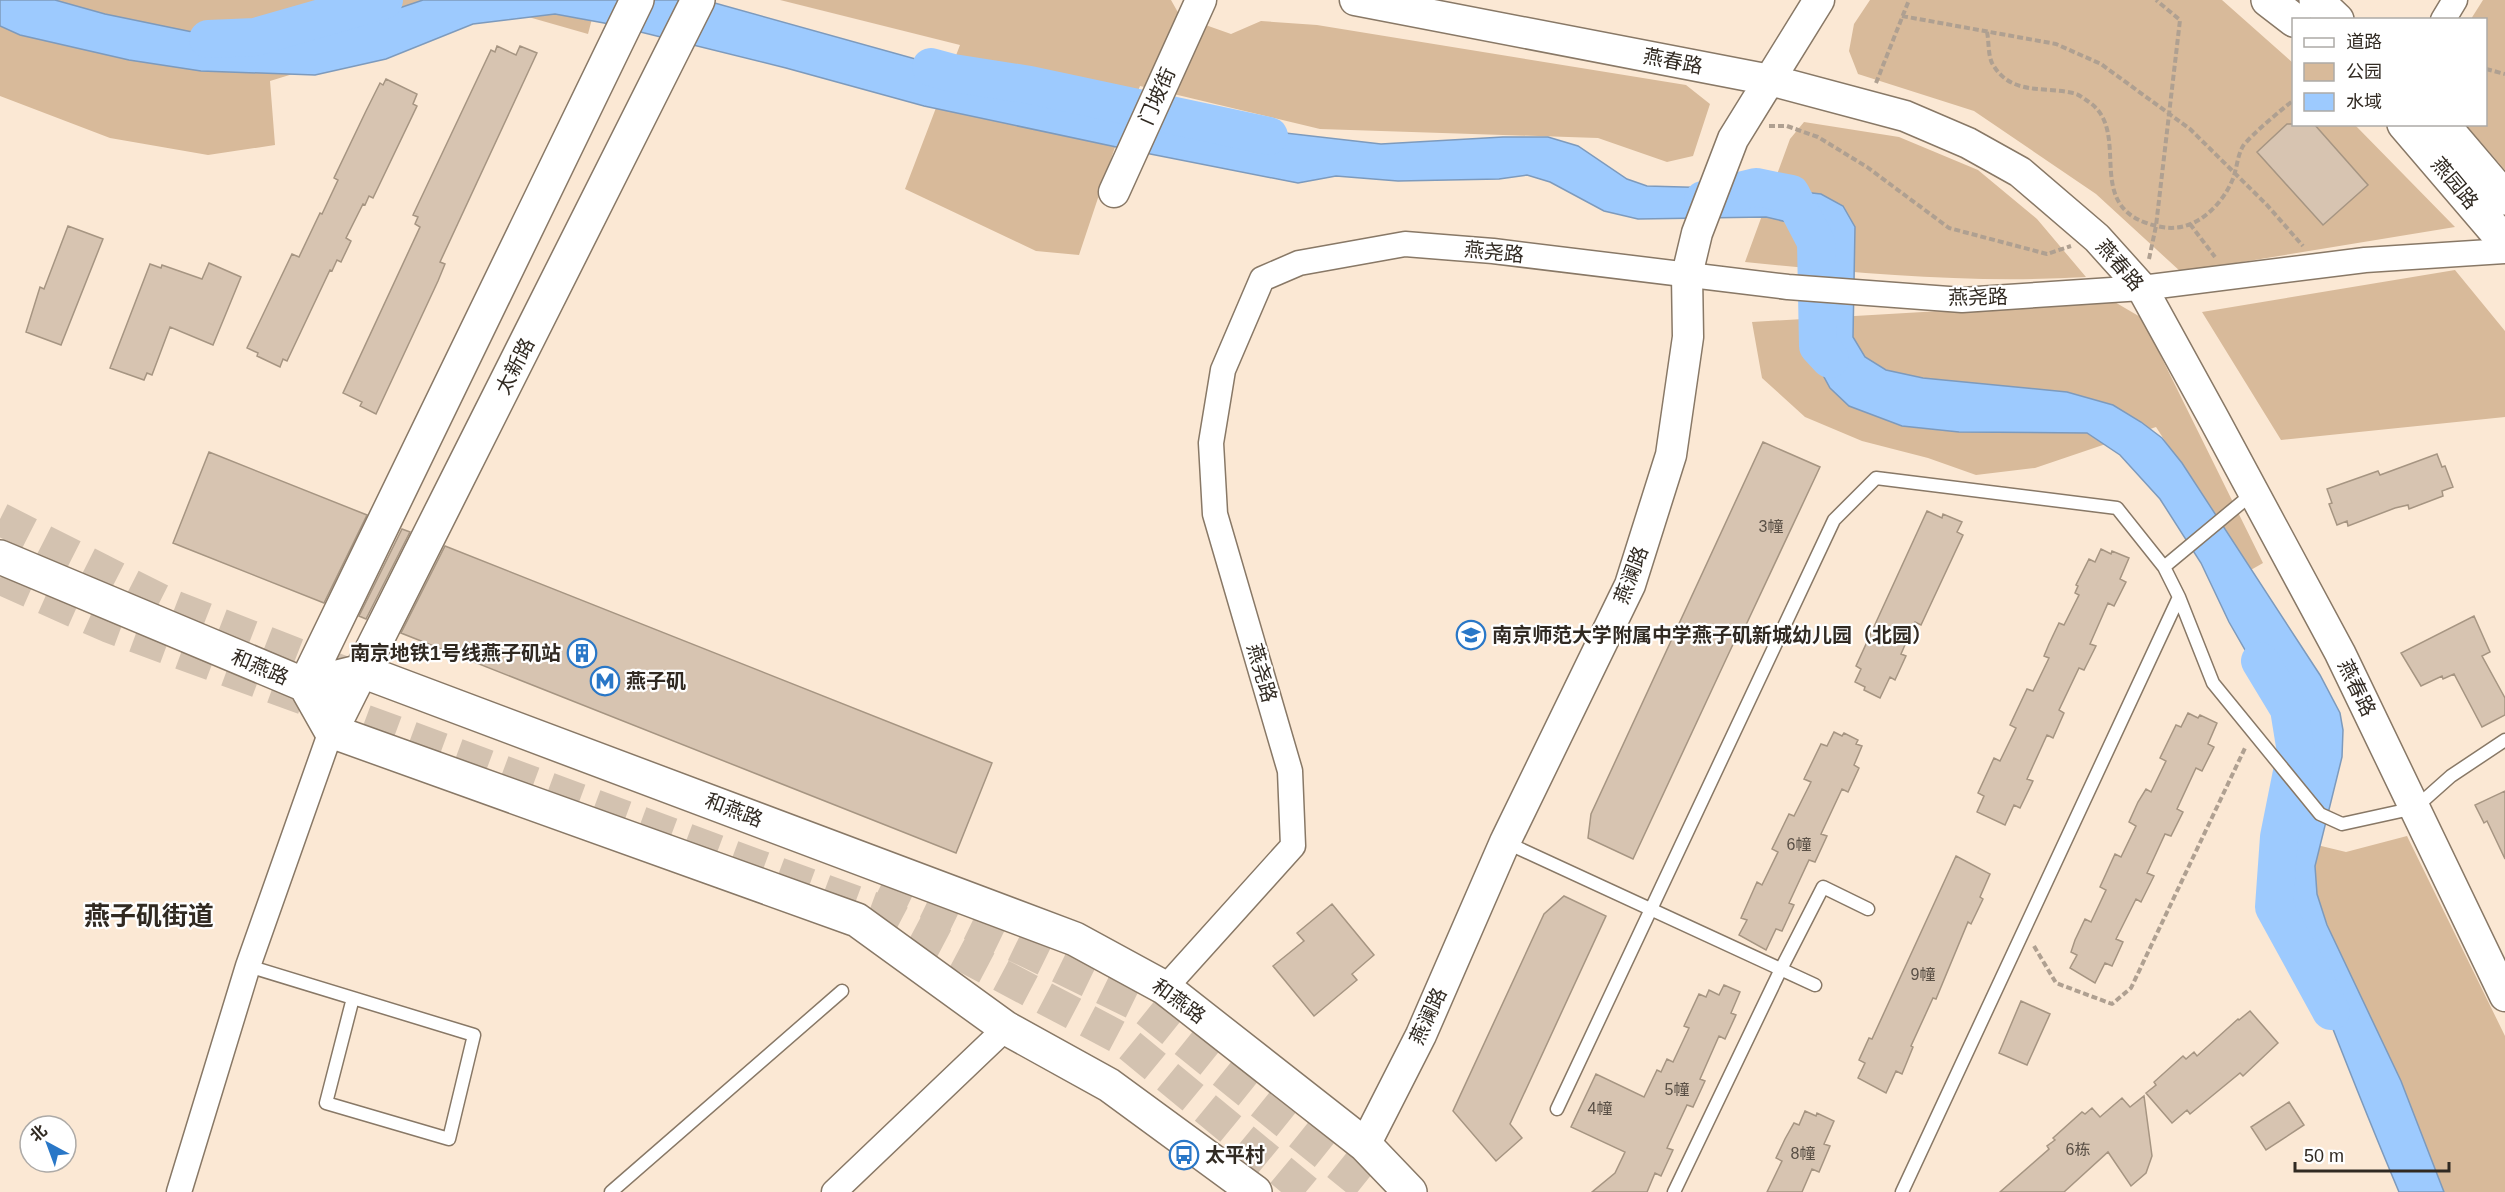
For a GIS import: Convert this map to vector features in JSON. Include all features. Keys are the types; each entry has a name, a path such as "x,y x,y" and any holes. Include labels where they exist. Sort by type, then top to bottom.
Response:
{"main road":[{"path":"637,0 305,686 331,731 857,920 1006,1028 1109,1085 1255,1192"},
{"name":"太新路","path":"331,731 698,0"},
{"path":"2268,0 2292,18"},
{"path":"2316,0 2335,18"},
{"name":"燕园路","path":"2406,126 2505,242"},
{"name":"燕园路","path":"2444,126 2505,198"},
{"name":"和燕路","path":"0,557 305,686 362,671 1075,939 1164,988 1365,1144 1410,1192"}],"street":[{"name":"门坡街","path":"1114,192 1201,0"},
{"name":"燕春路","path":"1355,0 1770,80 1905,116 1968,143 2020,172 2097,238 2142,288 2254,493 2340,653 2505,996"},
{"name":"燕澜路","path":"1365,1144 1421,1035 1505,842 1630,585 1671,455 1688,338 1687,275 1697,233 1737,133 1819,0"},
{"path":"2444,18 2455,0"},
{"name":"燕尧路","path":"1164,988 1293,846 1290,771 1215,514 1211,444 1223,370 1262,279 1299,262 1405,244 1493,251 1788,287 1962,300 2142,288 2365,260 2505,251"},
{"path":"178,1192 248,966 331,731"},
{"path":"834,1192 1006,1028"}],"lane":[{"path":"1557,1108 1834,519 1876,478 2117,508 2164,567 2179,597 2213,682 2320,814 2342,824 2415,808 2451,776 2505,741"},
{"path":"2164,567 2254,493"},
{"path":"1902,1192 2179,597"},
{"path":"1505,842 1815,985"},
{"path":"1674,1192 1823,887 1868,909"},
{"path":"248,966 353,998 474,1035 449,1139 326,1103 353,998"},
{"path":"611,1192 842,991"}],"path":[{"path":"1866,106 1909,0"},
{"path":"2142,288 2156,226 2180,20 2157,0"},
{"path":"1902,16 2056,44 2101,64 2190,129 2266,204 2319,266"},
{"path":"1987,32 1992,62 2008,83 2039,90 2075,93 2097,108 2108,128 2110,182 2117,199 2133,215 2156,226 2177,227 2199,222 2225,196 2243,146 2292,102"},
{"path":"2487,69 2505,75"},
{"path":"1737,133 1787,126 1818,137 1867,167 1949,228 2047,254 2097,238"},
{"path":"2190,224 2230,277"},
{"path":"2024,930 2056,983 2112,1004 2131,988 2252,732"}],"green space":[{"path":"0,0 597,0 588,34 525,16 455,24 270,81 275,145 208,155 110,138 0,96"},
{"path":"780,0 1171,0 1180,16 1231,34 1261,21 1317,25 1686,85 1710,104 1693,156 1667,162 1598,138 1320,129 1140,86 1115,147 1079,255 1036,251 905,189 960,45"},
{"path":"1870,0 2222,0 2292,62 2292,126 2356,126 2455,227 2181,272 2096,194 1974,111 1858,74 1849,51 1854,24"},
{"path":"2483,0 2505,0 2505,170 2467,126 2487,126 2487,18 2472,18"},
{"path":"1804,122 1899,137 1978,170 2037,219 2086,277 1958,278 1745,262 1790,139"},
{"path":"2455,270 2505,331 2505,417 2281,440 2202,312"},
{"path":"2113,301 2142,318 2263,563 2249,571 2156,427 2035,468 1976,475 1928,458 1862,441 1805,417 1762,378 1752,322"},
{"path":"2407,836 2505,1036 2505,1192 2432,1192 2309,882 2317,845 2346,852"}],"water":[{"path":"0,0 55,0 105,14 207,35 282,37 337,29 423,0 704,0 998,82 1207,124 1381,144 1503,137 1548,137 1578,146 1627,179 1647,186 1785,190 1821,194 1843,206 1855,227 1853,337 1865,357 1886,370 1923,378 2067,392 2113,405 2141,422 2162,438 2182,463 2320,675 2340,713 2343,730 2342,757 2315,866 2317,894 2327,925 2401,1081 2444,1192 2399,1192 2313,978 2286,920 2278,884 2303,763 2302,739 2288,707 2252,662 2229,622 2201,563 2160,499 2120,455 2087,433 1959,432 1902,426 1849,406 1830,388 1817,364 1814,343 1821,262 1806,237 1787,222 1766,217 1638,219 1604,211 1550,182 1527,175 1499,179 1398,181 1336,176 1298,183 924,106 786,68 604,23 555,14 473,24 386,59 315,75 201,71 129,60 20,35 0,26"}],"building":[{"path":"497,46 516,55 520,46 537,53 440,262 445,264 438,281 376,414 360,406 362,402 343,393 420,227 415,224 418,217 413,215 491,50 495,52"},
{"path":"386,79 417,94 413,104 417,106 373,198 369,196 365,205 363,204 346,238 351,241 341,262 337,260 332,271 330,270 287,361 283,359 280,367 257,356 258,353 247,348 292,254 299,257 320,213 322,214 338,180 334,178 380,83 383,85"},
{"path":"2287,124 2316,126 2368,185 2323,225 2257,152"},
{"path":"68,226 103,239 61,345 26,332 40,287 44,289"},
{"path":"209,263 241,277 213,345 170,327 152,375 147,373 144,380 110,368 150,264 161,268 162,265 202,279"},
{"path":"1763,442 1820,467 1738,642 1735,640 1633,859 1588,838 1591,814"},
{"path":"209,452 367,515 324,603 173,543"},
{"path":"2437,454 2442,467 2445,466 2453,487 2442,491 2443,496 2409,509 2408,505 2395,508 2348,526 2347,521 2337,525 2329,504 2332,503 2327,489 2378,471 2380,475"},
{"path":"1927,511 1942,518 1943,514 1962,522 1957,532 1963,535 1921,625 1915,622 1901,654 1906,656 1895,680 1890,677 1880,698 1864,690 1865,687 1855,682 1861,669 1856,666"},
{"path":"402,529 410,532 366,619 359,616"},
{"name":"南京地铁1号线燕子矶站","path":"445,546 992,763 956,853 401,633"},
{"path":"2101,549 2129,558 2120,579 2126,582 2114,606 2108,603 2090,644 2096,646 2084,670 2079,668 2059,710 2064,713 2053,738 2047,735 2027,779 2033,781 2020,808 2014,805 2005,825 1977,812 1984,796 1978,793 1994,758 2000,761 2016,728 2010,725 2027,689 2033,691 2049,658 2044,656 2059,623 2064,625 2079,595 2075,593 2078,586 2076,585 2089,559 2095,562"},
{"path":"2474,616 2490,652 2482,656 2505,698 2505,715 2482,727 2454,674 2443,679 2442,676 2421,686 2401,653"},
{"path":"2188,713 2198,718 2200,715 2217,723 2208,744 2214,747 2202,771 2196,768 2177,809 2183,812 2171,836 2165,834 2147,873 2154,876 2141,902 2136,899 2116,939 2123,942 2112,966 2105,963 2095,983 2070,968 2077,955 2071,952 2075,940 2085,919 2091,922 2106,890 2100,887 2115,854 2121,857 2136,826 2129,822 2138,802 2146,789 2151,792 2166,761 2160,758 2176,725 2181,727"},
{"path":"1834,732 1842,736 1844,733 1858,740 1856,744 1862,746 1854,765 1859,768 1848,792 1842,789 1821,834 1827,836 1815,862 1809,860 1789,903 1794,905 1782,931 1776,929 1766,950 1739,935 1747,920 1741,918 1757,882 1762,885 1778,852 1772,849 1789,814 1794,816 1811,782 1804,779 1821,744 1827,746"},
{"path":"2505,791 2505,859 2487,821 2484,823 2475,805"},
{"path":"1956,856 1990,874 1980,897 1983,899 1971,924 1968,922 1936,999 1933,998 1911,1046 1913,1047 1902,1074 1896,1071 1886,1093 1858,1078 1865,1063 1859,1060 1869,1038 1872,1039"},
{"path":"1564,896 1606,916 1510,1124 1522,1138 1496,1161 1453,1111 1544,914"},
{"path":"1332,904 1374,955 1352,974 1357,980 1314,1016 1273,966 1304,941 1297,933"},
{"path":"1724,985 1740,992 1731,1013 1736,1015 1725,1039 1719,1036 1700,1079 1705,1081 1693,1107 1687,1105 1667,1148 1673,1150 1661,1176 1655,1173 1647,1192 1592,1192 1615,1173 1625,1152 1571,1127 1596,1074 1644,1097 1657,1070 1661,1072 1667,1059 1673,1062 1689,1028 1684,1026 1699,994 1706,997 1709,990 1719,995"},
{"path":"2021,1001 2050,1014 2027,1065 1999,1053"},
{"path":"2250,1011 2278,1043 2243,1076 2240,1073 2190,1114 2187,1110 2172,1123 2146,1093 2156,1085 2154,1082 2183,1056 2186,1059 2194,1052 2197,1056"},
{"path":"2144,1096 2152,1156 2146,1173 2131,1186 2108,1152 2064,1192 2000,1192 2049,1149 2047,1146 2055,1140 2053,1138 2082,1112 2085,1114 2092,1108 2100,1117 2122,1098 2130,1107"},
{"path":"2289,1102 2304,1125 2266,1150 2251,1127"},
{"path":"1805,1111 1816,1116 1817,1113 1834,1121 1824,1144 1830,1146 1819,1172 1812,1169 1802,1192 1767,1192 1782,1161 1776,1158 1794,1123 1799,1125"}],"waterway":[{"path":"208,39 255,37 384,0"},
{"path":"931,67 953,73 1030,85 1269,136"},
{"path":"1703,200 1756,187 1791,194 1816,242 1818,346 1830,359"},
{"path":"2260,661 2289,709 2296,752 2279,837 2274,907 2331,1011"}],"tunnel":[{"path":"0,519 172,606 342,672"},
{"path":"0,578 108,626 877,910 1122,1039 1307,1192"},
{"path":"883,881 1144,1008 1372,1192"}],"place":[{"name":"南京师范大学附属中学燕子矶新城幼儿园（北园）","path":"1471,635"},
{"name":"南京地铁1号线燕子矶站","path":"582,653"},
{"name":"燕子矶","path":"605,681"},
{"name":"太平村","path":"1184,1155"}],"district":[{"name":"燕子矶街道","path":"149,916"}]}
